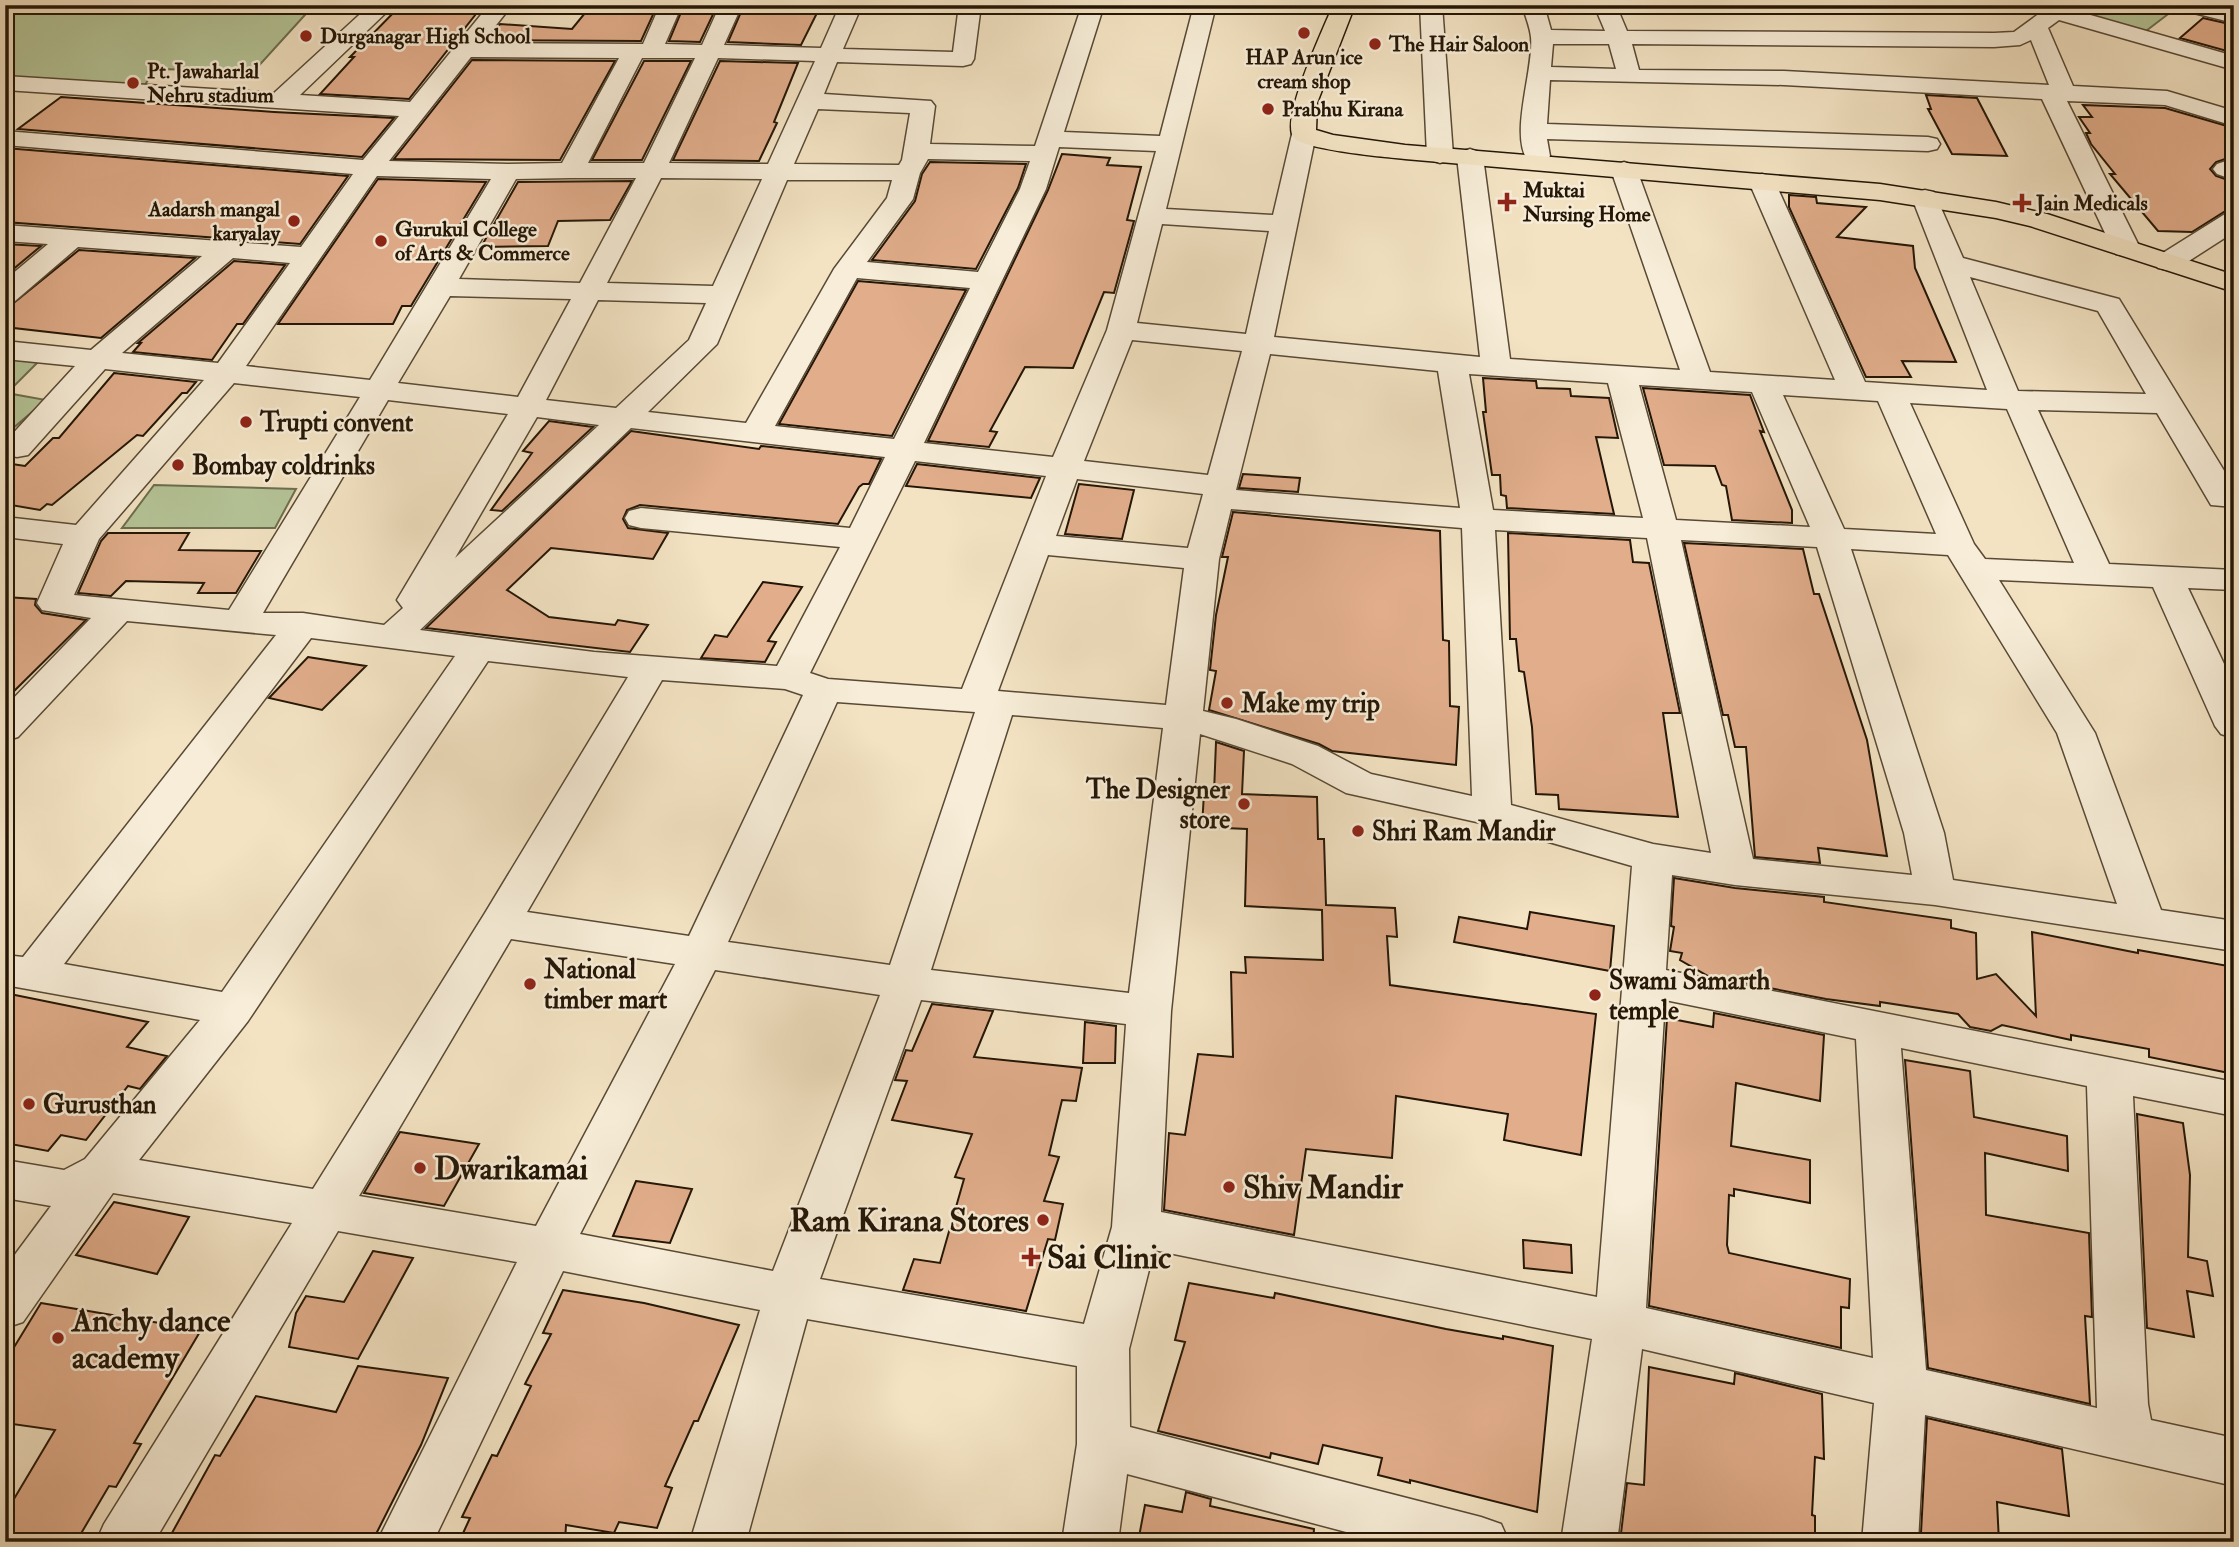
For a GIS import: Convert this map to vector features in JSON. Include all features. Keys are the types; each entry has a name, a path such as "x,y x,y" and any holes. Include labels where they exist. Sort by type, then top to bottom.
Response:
{"main road":[{"path":"1344,5 1306,103 1304,134 1331,142 1440,155 1762,182 1928,150 2038,219 2234,284"}],"street":[{"path":"280,101 383,5"},
{"path":"501,5 370,168 226,373 84,536 54,603 240,622 303,624 478,649 651,668 986,702 1183,718 1223,727 1305,755 1360,784 1492,813 1653,858 1735,871 1935,891 2234,936"},
{"path":"571,170 671,5"},
{"path":"394,635 527,408 653,171 731,5"},
{"path":"394,635 626,419 702,344 851,5"},
{"path":"467,50 710,50 963,59 970,5"},
{"path":"405,1542 549,1248 702,953 861,539 1033,188 1093,5"},
{"path":"718,1542 789,1295 906,983 986,702 1036,544 1121,330 1153,216 1205,5"},
{"path":"1431,5 1440,155"},
{"path":"1533,5 1542,37 1534,131 1538,163"},
{"path":"1605,5 1619,37 1629,77"},
{"path":"2190,5 2234,16"},
{"path":"1542,37 1765,36 1994,40 2020,38 2062,9 2234,63"},
{"path":"1752,16 1765,36 1784,78"},
{"path":"2037,27 2059,94 2126,248"},
{"path":"1539,73 1629,77 1784,78 1928,150"},
{"path":"5,83 418,110"},
{"path":"1534,131 1928,150 2059,94 2167,98 2190,115 2234,119"},
{"path":"755,434 848,269 900,199 912,162 923,106 809,101"},
{"path":"1090,1542 1104,1444 1103,1349 1136,1227 1149,1011 1202,559 1258,344 1282,224 1304,134"},
{"path":"5,138 370,168 508,172 778,171 912,162 1047,146 1170,144"},
{"path":"1928,150 1951,263 2012,400 2096,574"},
{"path":"1470,157 1496,367"},
{"path":"1624,170 1698,380"},
{"path":"240,622 508,172"},
{"path":"1762,182 1854,390"},
{"path":"1153,216 1282,224"},
{"path":"2168,262 2234,220"},
{"path":"5,233 307,256"},
{"path":"5,295 72,238"},
{"path":"17,448 98,359 225,251"},
{"path":"1951,263 2109,305 2230,504"},
{"path":"848,269 986,281"},
{"path":"441,287 724,295"},
{"path":"1121,330 1452,364 2012,400 2167,404"},
{"path":"5,350 379,390 1064,470 1219,492 1478,519 1831,538 2096,574 2234,580"},
{"path":"1452,364 1478,519 1492,813"},
{"path":"1621,375 1662,529 1735,871"},
{"path":"1762,384 1831,538 1924,833 1935,891"},
{"path":"1890,393 1966,557 2076,733 2144,922"},
{"path":"641,518 861,539"},
{"path":"12,535 84,536"},
{"path":"1036,544 1202,559"},
{"path":"2166,577 2234,726"},
{"path":"5,729 118,610"},
{"path":"233,1010 19,972 303,624"},
{"path":"5,1307 102,1172 233,1010 478,649"},
{"path":"124,1542 500,923 651,668"},
{"path":"1589,1542 1620,1323 1653,858"},
{"path":"500,923 906,983 1149,1011"},
{"path":"1646,981 2109,1072 2234,1100"},
{"path":"1877,1027 1901,1388 1890,1542"},
{"path":"2109,1072 2122,1404 2129,1440"},
{"path":"5,1179 69,1190 102,1172 549,1248 789,1295 1103,1349"},
{"path":"1136,1227 1620,1323 2234,1462"},
{"path":"1104,1444 1482,1542"}],"green space":[{"path":"10,5 314,5 254,71 154,69 144,87 5,77 5,8"},
{"path":"2083,5 2163,5 2176,8 2146,31 2074,12"},
{"path":"5,359 38,362 7,393 46,400 5,435"},
{"path":"154,485 296,489 275,528 122,528"}],"building":[{"path":"401,5 483,5 409,99 320,94 354,57 350,57"},
{"path":"603,5 657,6 641,41 487,40 500,24 572,29 585,13 598,13"},
{"path":"684,5 717,6 700,42 669,41"},
{"path":"744,5 821,5 801,45 728,42"},
{"path":"2203,18 2234,25 2234,53 2180,38"},
{"path":"472,60 615,61 560,160 394,159"},
{"path":"644,61 691,61 642,160 592,160"},
{"path":"720,61 798,63 774,122 777,123 759,161 673,160"},
{"path":"1926,95 1977,98 2007,156 1952,154 1928,109 1931,109"},
{"path":"61,97 394,118 362,157 18,129"},
{"path":"2083,105 2165,108 2234,128 2234,160 2216,162 2210,169 2216,176 2234,182 2234,210 2224,212 2192,232 2158,231 2110,174 2115,174 2091,144 2086,133 2090,133 2079,117 2092,117"},
{"path":"5,148 348,176 300,244 5,222"},
{"path":"1062,154 1110,158 1107,165 1141,167 1127,220 1134,221 1114,293 1104,292 1073,368 1025,367 990,431 997,432 989,447 928,441 1048,190"},
{"path":"930,162 1026,164 1018,188 976,269 872,260 915,201 922,174"},
{"path":"378,179 486,182 411,306 402,306 393,324 278,324"},
{"path":"632,181 610,220 558,221 548,246 481,247 518,182"},
{"path":"1789,195 1816,197 1817,203 1866,207 1837,237 1913,246 1915,268 1956,362 1902,361 1911,377 1866,377 1789,207"},
{"path":"5,244 41,246 5,276"},
{"path":"79,250 195,258 101,338 5,327 5,310"},
{"path":"234,261 285,265 243,324 237,324 212,360 133,352 141,343 138,343"},
{"path":"858,281 966,290 892,436 779,424"},
{"path":"114,373 196,382 187,393 182,393 143,436 137,435 52,505 47,504 40,510 5,504 5,463 25,466 53,438 59,438"},
{"path":"1483,378 1536,381 1537,388 1570,389 1571,396 1609,398 1618,438 1596,437 1614,514 1507,508 1506,496 1501,495 1500,475 1492,475 1483,412 1486,412"},
{"path":"1643,388 1750,395 1764,432 1760,431 1792,510 1792,523 1732,520 1726,486 1722,485 1715,466 1664,465"},
{"path":"549,421 593,427 502,511 491,510 532,453 523,451"},
{"path":"631,431 759,449 761,446 881,459 869,484 859,487 838,524 640,505 627,510 623,519 628,528 668,533 653,559 551,548 507,590 549,617 615,625 618,620 648,625 630,652 426,628"},
{"path":"917,464 1040,478 1031,498 906,486"},
{"path":"1243,474 1300,478 1298,492 1239,488"},
{"path":"1079,484 1134,490 1122,539 1065,534"},
{"path":"1233,512 1440,531 1443,640 1449,641 1450,706 1459,707 1456,765 1332,751 1319,744 1209,710 1216,671 1210,670 1216,615 1228,557 1222,557"},
{"path":"108,533 189,533 179,550 261,551 236,593 198,593 204,583 126,581 111,596 78,593 101,541"},
{"path":"1508,533 1630,540 1633,562 1649,563 1680,713 1663,713 1678,817 1559,809 1558,795 1536,794 1532,727 1524,672 1519,671 1516,639 1510,639"},
{"path":"1684,543 1803,549 1814,594 1819,594 1867,740 1887,856 1818,848 1820,863 1755,857 1746,747 1735,747 1728,715 1723,715"},
{"path":"763,582 802,587 768,641 776,642 765,662 701,658 715,635 727,637"},
{"path":"5,597 36,599 35,605 42,613 86,620 5,700"},
{"path":"308,657 366,666 322,710 269,698"},
{"path":"1216,742 1244,751 1242,794 1317,797 1318,839 1324,839 1326,905 1395,908 1397,937 1387,936 1390,985 1596,1014 1581,1155 1504,1140 1508,1114 1396,1096 1392,1158 1306,1149 1294,1235 1164,1210 1169,1133 1185,1135 1198,1054 1233,1057 1231,972 1246,973 1245,957 1323,960 1322,910 1245,906 1247,829 1202,827 1204,793 1214,793"},
{"path":"1674,878 1735,888 1824,897 1824,902 1951,920 1951,928 1976,933 1977,979 1996,974 2036,1016 2032,932 2138,953 2138,950 2234,967 2234,1074 2149,1057 2149,1049 2071,1035 2071,1040 2002,1025 1991,1031 1970,1027 1958,1014 1880,1002 1880,1006 1826,999 1708,976 1680,960 1682,953 1670,951 1674,927 1671,926"},
{"path":"1530,912 1614,926 1610,971 1454,942 1459,917 1527,929"},
{"path":"5,993 148,1022 127,1047 167,1056 140,1089 128,1086 86,1140 61,1135 48,1151 5,1143"},
{"path":"932,1004 993,1011 974,1057 1082,1068 1076,1101 1062,1100 1049,1155 1059,1157 1044,1201 1063,1204 1055,1240 1048,1239 1026,1311 903,1290 914,1259 940,1263 964,1179 955,1177 972,1134 892,1120 907,1081 895,1080 906,1050 912,1051"},
{"path":"1714,1013 1824,1035 1820,1101 1736,1083 1731,1146 1810,1160 1810,1203 1734,1189 1734,1196 1729,1195 1727,1245 1729,1253 1850,1279 1849,1308 1841,1307 1841,1348 1649,1306 1667,1018 1713,1027"},
{"path":"1085,1022 1116,1026 1115,1063 1083,1063"},
{"path":"1905,1060 1970,1071 1974,1117 2067,1136 2068,1171 1985,1153 1986,1215 2089,1233 2092,1317 2085,1316 2090,1404 1928,1368"},
{"path":"2137,1114 2183,1123 2190,1175 2188,1257 2207,1261 2213,1296 2187,1291 2194,1337 2147,1328"},
{"name":"Dwarikamai","path":"400,1132 479,1144 444,1206 364,1193"},
{"path":"636,1181 692,1189 670,1243 613,1236"},
{"path":"114,1202 189,1217 157,1274 76,1255"},
{"path":"1523,1240 1571,1245 1572,1273 1524,1268"},
{"path":"373,1251 413,1258 358,1359 289,1347 296,1313 306,1296 344,1302"},
{"path":"1189,1283 1274,1298 1275,1293 1446,1329 1553,1346 1537,1512 1410,1480 1410,1483 1378,1475 1382,1458 1323,1445 1318,1464 1271,1453 1270,1458 1158,1431 1185,1342 1175,1340"},
{"path":"563,1290 644,1303 739,1325 698,1421 694,1421 665,1486 672,1488 657,1528 619,1522 614,1533 566,1525 565,1542 459,1542 470,1518 462,1517 492,1455 497,1456 531,1386 525,1384 551,1334 543,1333"},
{"path":"41,1303 201,1330 134,1443 141,1444 116,1487 109,1486 76,1542 5,1542 5,1514 55,1430 5,1423 5,1362"},
{"path":"358,1366 448,1378 421,1445 372,1542 167,1542 215,1455 220,1456 256,1396 336,1412"},
{"path":"1649,1367 1734,1384 1735,1373 1822,1394 1824,1459 1815,1457 1812,1515 1815,1516 1815,1542 1620,1542 1627,1483 1644,1485"},
{"path":"1927,1418 2062,1449 2069,1516 1997,1502 1999,1542 1957,1542 1921,1533"},
{"path":"1186,1492 1211,1499 1210,1506 1314,1529 1313,1542 1138,1542 1145,1505 1182,1512"}],"place":[{"name":"HAP Arun ice cream shop","path":"1304,33"},
{"name":"Durganagar High School","path":"306,36"},
{"name":"The Hair Saloon","path":"1375,44"},
{"name":"Pt. Jawaharlal Nehru stadium","path":"133,83"},
{"name":"Prabhu Kirana","path":"1268,109"},
{"name":"Muktai Nursing Home","path":"1507,202"},
{"name":"Jain Medicals","path":"2022,203"},
{"name":"Aadarsh mangal karyalay","path":"294,221"},
{"name":"Gurukul College of Arts & Commerce","path":"381,241"},
{"name":"Trupti convent","path":"246,422"},
{"name":"Bombay coldrinks","path":"178,465"},
{"name":"Make my trip","path":"1227,703"},
{"name":"The Designer store","path":"1244,804"},
{"name":"Shri Ram Mandir","path":"1358,831"},
{"name":"National timber mart","path":"530,984"},
{"name":"Swami Samarth temple","path":"1595,995"},
{"name":"Gurusthan","path":"29,1104"},
{"name":"Dwarikamai","path":"420,1168"},
{"name":"Shiv Mandir","path":"1229,1187"},
{"name":"Ram Kirana Stores","path":"1043,1220"},
{"name":"Sai Clinic","path":"1031,1257"},
{"name":"Anchy dance academy","path":"58,1338"}]}
